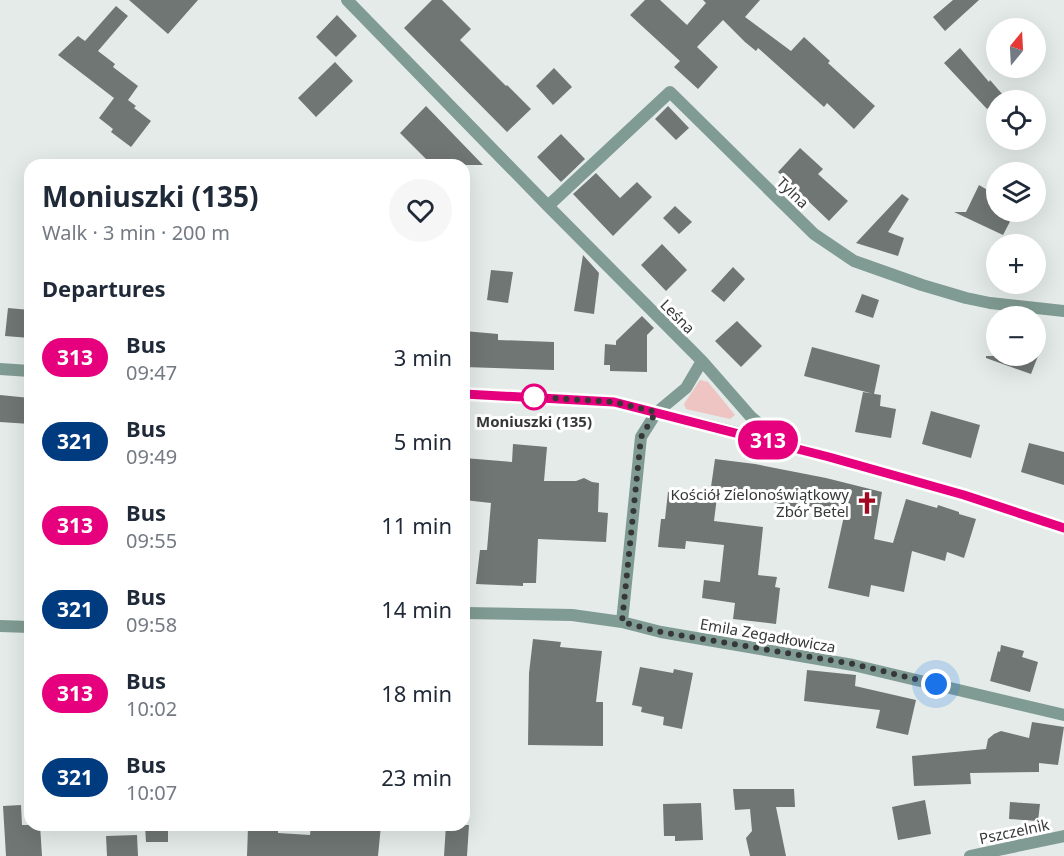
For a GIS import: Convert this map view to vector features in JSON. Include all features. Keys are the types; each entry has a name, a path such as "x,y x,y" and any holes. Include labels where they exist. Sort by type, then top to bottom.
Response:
{"street":[{"name":"Leśna","path":"346,0 702,361 751,417 784,444 964,495 1064,528"},
{"name":"Tylna","path":"548,206 670,92 814,234 854,261 966,298 990,303 1064,311"},
{"path":"622,622 641,437 656,412 686,388 702,361"},
{"path":"0,369 24,371"},
{"path":"470,394 614,402 784,444"},
{"name":"Emila Zegadłowicza","path":"470,613 572,615 622,622 661,632 853,664 1064,715"},
{"path":"0,626 24,627"},
{"name":"Pszczelnik","path":"969,856 1064,836"}],"shaded area":[{"path":"700,380 708,382 735,415 730,419 686,409 684,404"}],"building":[{"path":"129,0 198,0 168,34"},
{"path":"432,0 442,0 471,29 460,40 531,109 507,132 404,28"},
{"path":"645,0 660,0 687,25 706,3 703,0 760,0 745,17 791,51 804,37 830,61 828,63 875,106 854,129 827,103 824,107 758,48 756,51 745,42 723,20 697,47 718,67 698,89 674,67 680,61 630,15"},
{"path":"953,0 979,0 945,31 933,17"},
{"path":"116,6 128,16 98,51 115,64 113,67 138,86 128,100 136,106 134,108 151,121 131,147 111,132 113,129 99,118 114,98 58,55 78,36 85,41"},
{"path":"337,15 357,36 336,57 316,37"},
{"path":"960,48 989,82 990,80 999,90 986,90 986,108 944,63"},
{"path":"335,62 353,81 316,117 298,98"},
{"path":"554,68 572,87 553,105 536,86"},
{"path":"426,106 483,165 470,165 470,159 426,159 400,133"},
{"path":"668,106 689,128 676,140 655,119"},
{"path":"561,134 585,159 561,182 537,157"},
{"path":"800,148 823,169 818,174 848,201 829,221 778,172"},
{"path":"596,173 620,198 637,182 652,197 613,236 573,194"},
{"path":"979,185 986,189 986,222 1010,222 1004,234 1001,234 954,212 966,212"},
{"path":"902,194 909,199 888,232 904,238 898,256 856,243"},
{"path":"675,206 692,222 679,234 663,218"},
{"path":"662,244 687,270 666,291 641,265"},
{"path":"583,255 599,273 594,314 574,311"},
{"path":"733,267 745,279 724,302 711,291"},
{"path":"491,270 513,272 508,303 487,300"},
{"path":"862,294 879,300 873,318 855,312"},
{"path":"8,308 24,309 24,338 5,336"},
{"path":"642,316 654,328 647,335 647,372 610,371 610,365 604,365 605,344 616,345 616,341"},
{"path":"737,321 762,346 741,367 715,341"},
{"path":"470,332 498,334 498,340 554,342 554,370 470,367"},
{"path":"812,347 880,365 874,394 804,376"},
{"path":"1008,366 1034,366 1031,374"},
{"path":"863,392 881,395 880,406 896,409 891,438 855,432"},
{"path":"0,395 24,397 24,424 0,422"},
{"path":"931,411 980,425 971,458 922,444"},
{"path":"1029,443 1064,452 1064,485 1021,472"},
{"path":"513,444 547,447 544,481 576,481 584,478 599,483 598,512 608,513 606,542 538,539 536,583 523,583 523,586 476,584 480,550 487,550 491,503 470,501 470,458 512,462"},
{"path":"715,459 755,464 826,478 882,492 874,539 893,543 906,499 959,512 959,514 976,519 964,558 947,552 945,561 912,551 904,592 871,585 869,597 828,588 844,516 800,505 799,508 750,497 751,493 711,487"},
{"path":"668,492 717,497 714,521 763,527 758,575 777,577 775,587 780,588 776,624 733,619 735,603 702,598 704,580 720,582 724,545 686,541 685,549 658,547 661,519 665,519"},
{"path":"533,639 561,642 560,647 602,651 596,702 603,702 603,746 528,745 529,673"},
{"path":"1001,645 1024,651 1022,657 1038,662 1030,692 990,681"},
{"path":"640,667 673,673 674,669 693,673 682,729 663,725 664,717 641,712 642,707 632,705"},
{"path":"807,670 856,675 855,686 916,700 908,735 876,728 880,710 804,701"},
{"path":"1032,722 1064,727 1058,765 1039,763 1039,772 970,773 971,784 914,786 912,756 986,749 988,739 1001,731 1029,738"},
{"path":"733,789 794,789 795,807 776,807 786,856 750,856 746,838 752,831 750,809 735,810"},
{"path":"925,800 931,834 898,840 892,807"},
{"path":"1010,802 1040,804 1038,821 1009,819"},
{"path":"701,803 703,840 675,841 675,836 664,836 663,804"},
{"path":"21,805 24,831 40,831 42,856 6,856 3,806"},
{"path":"145,831 168,831 168,842 146,842"},
{"path":"248,831 278,831 278,833 310,835 310,831 380,831 378,856 247,856"},
{"path":"446,831 469,831 467,856 444,856"},
{"path":"137,835 138,856 107,856 106,836"}],"bus line":[{"name":"313","path":"470,394 614,402 784,444 964,495 1064,528"}],"place":[{"name":"Moniuszki (135)","path":"534,397"},
{"name":"Kościół Zielonoświątkowy Zbór Betel","path":"867,503"}],"route":[{"path":"534,397 614,402 656,412 641,437 622,622 661,632 853,664 936,684"}]}
